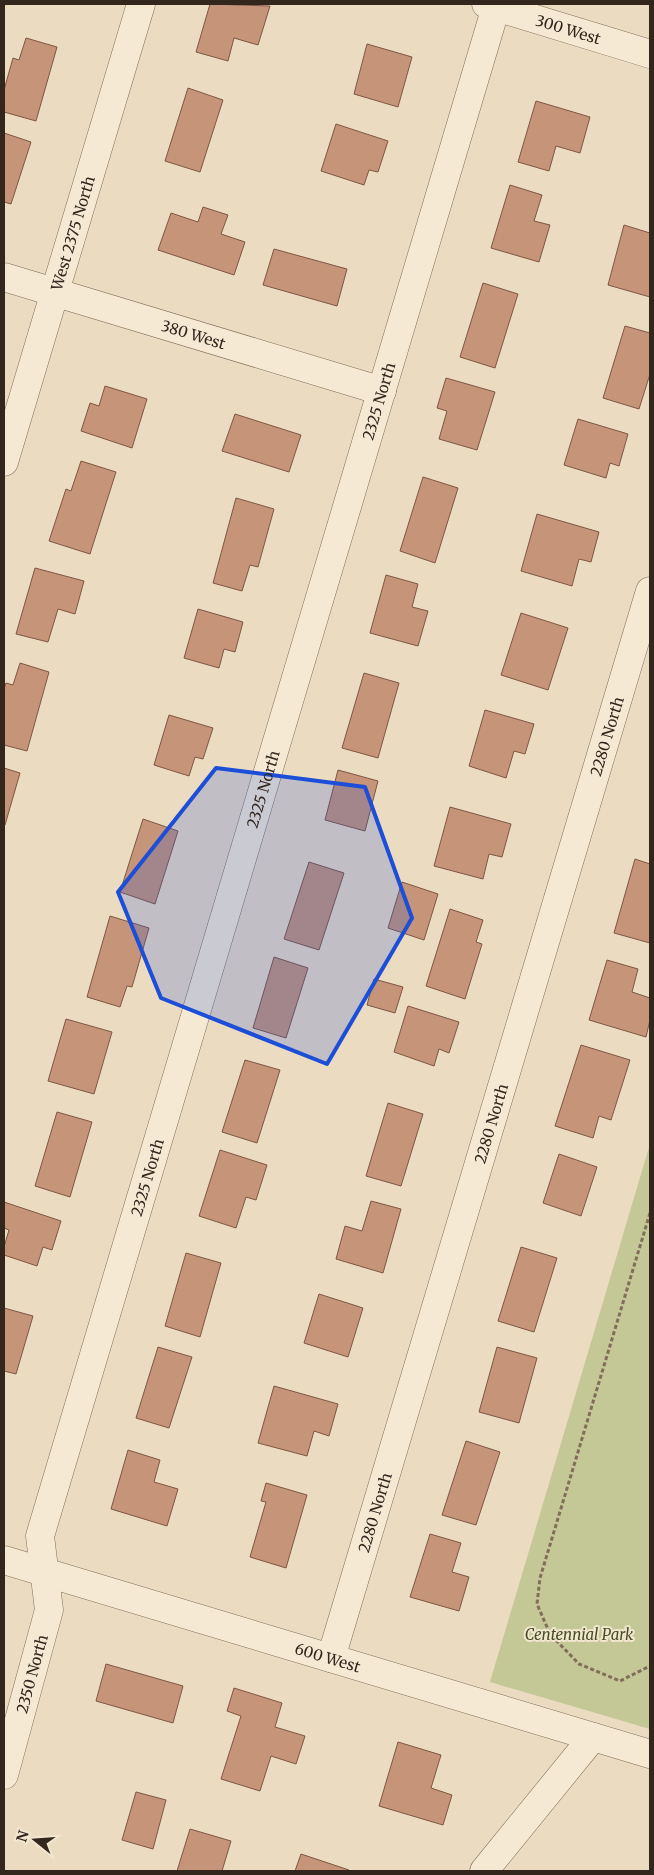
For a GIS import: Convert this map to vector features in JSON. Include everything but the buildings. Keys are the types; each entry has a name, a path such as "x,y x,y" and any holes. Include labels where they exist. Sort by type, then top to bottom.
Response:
{"street":[{"name":"West 2375 North","path":"4,462 141,4"},
{"name":"300 West","path":"491,5 650,54"},
{"name":"2325 North","path":"44,1572 40,1536 382,391 491,5"},
{"name":"380 West","path":"4,277 382,391"},
{"name":"2280 North","path":"331,1658 650,591"},
{"name":"600 West","path":"4,1560 650,1754"},
{"name":"2350 North","path":"4,1775 49,1610 44,1572"},
{"path":"484,1871 593,1737"}],"path":[{"path":"650,1213 540,1578 537,1604 550,1634 579,1664 620,1681 650,1666"}],"highlighted area":[{"path":"216,768 365,787 412,918 327,1064 161,998 118,892"}],"green space":[{"name":"Centennial Park","path":"650,1144 650,1729 490,1682"}]}
